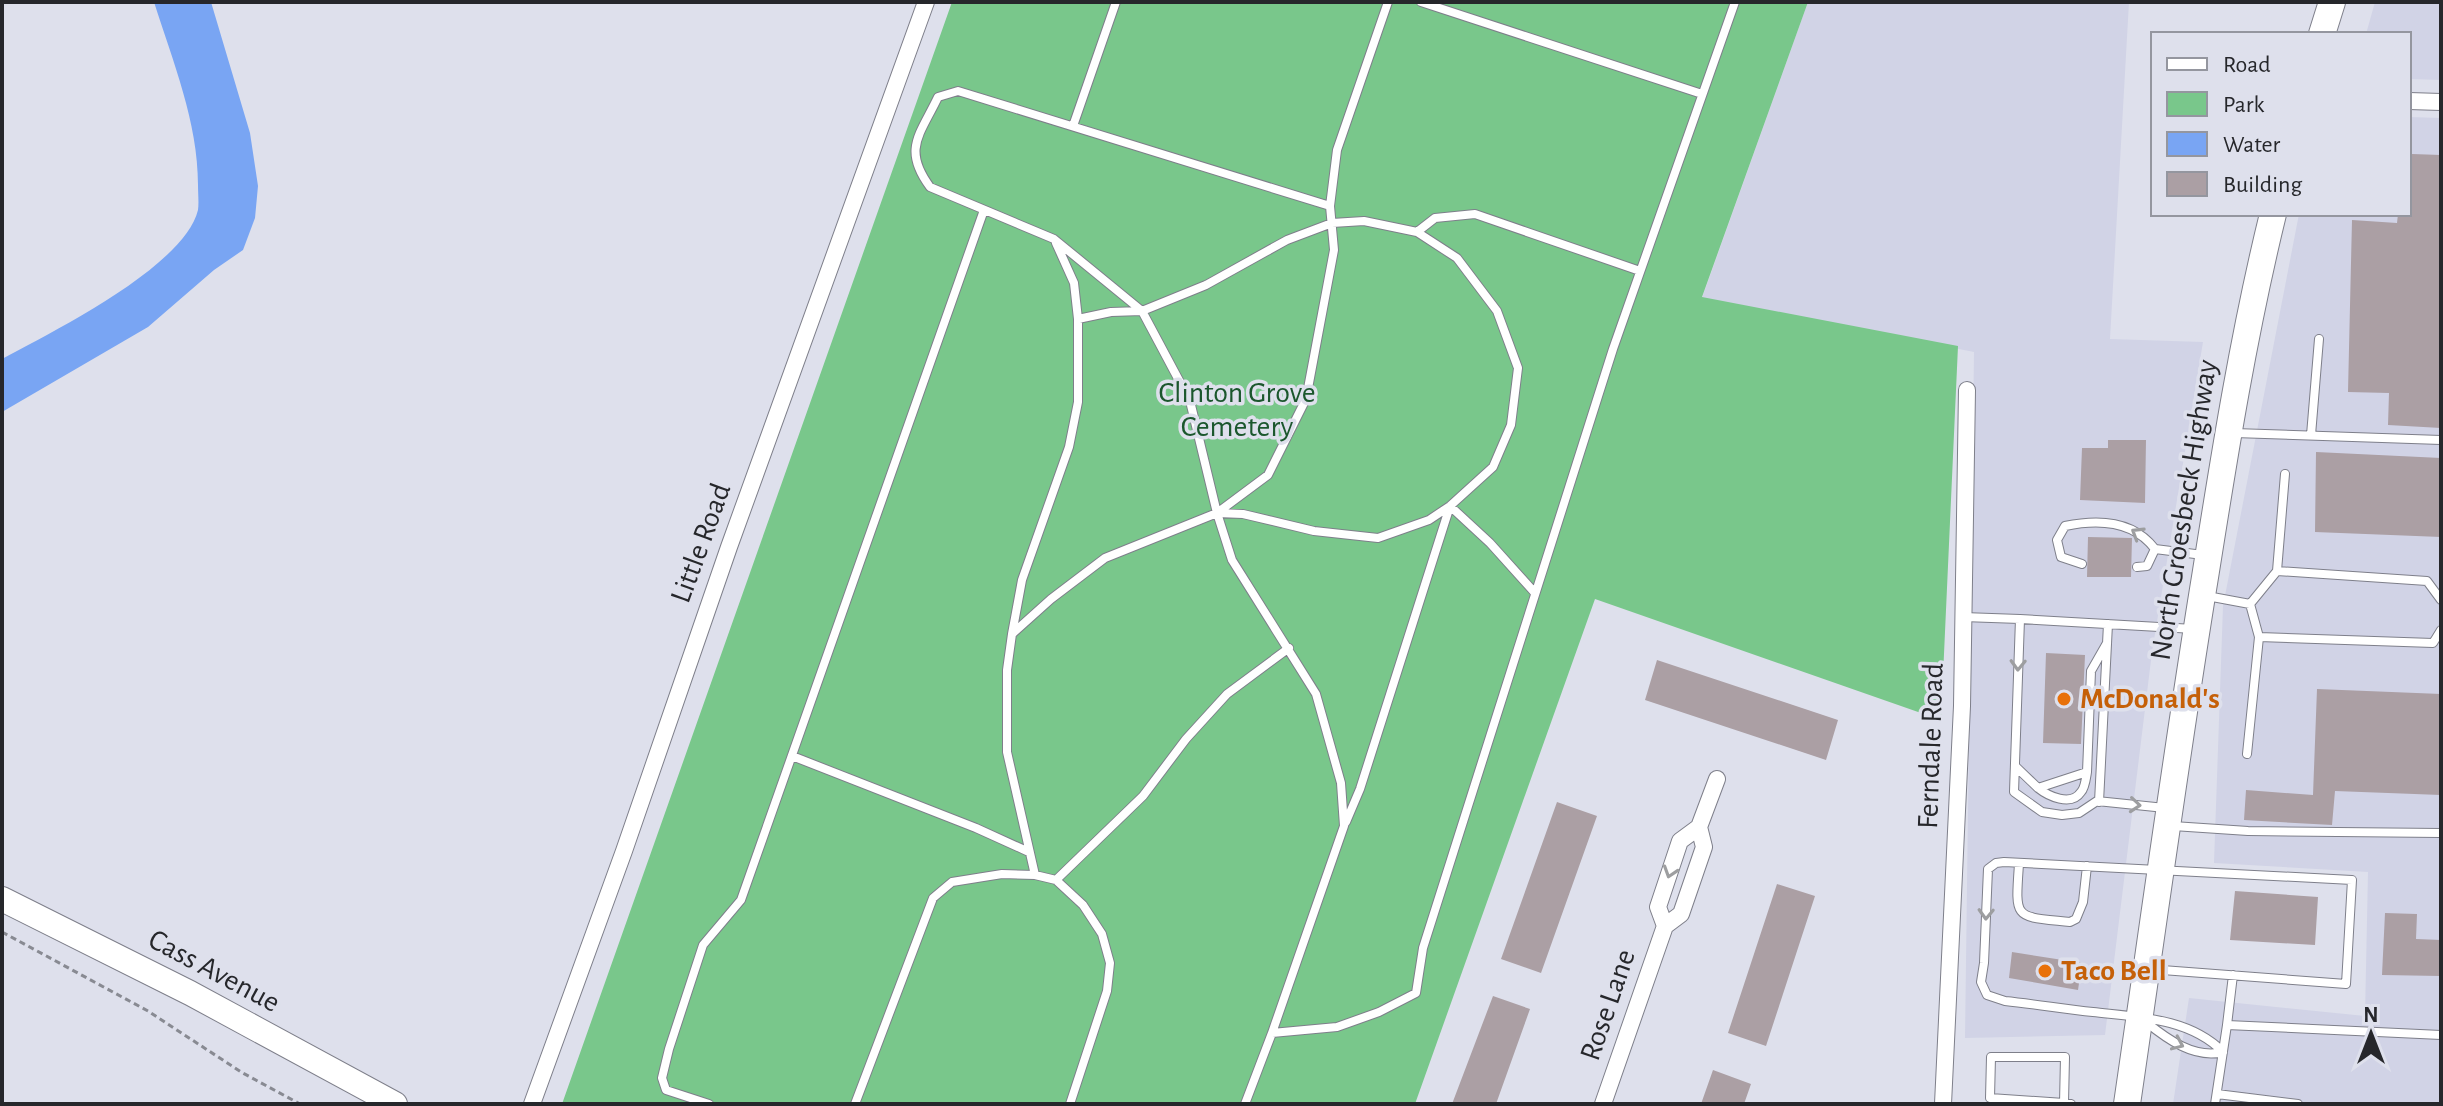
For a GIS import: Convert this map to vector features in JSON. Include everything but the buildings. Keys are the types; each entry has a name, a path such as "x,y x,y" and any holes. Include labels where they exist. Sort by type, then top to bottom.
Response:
{"main road":[{"path":"2323,32 2332,2"},
{"name":"North Groesbeck Highway","path":"2127,1104 2228,432 2273,216"},
{"name":"Cass Avenue","path":"2,899 190,993 395,1104"}],"street":[{"name":"Little Road","path":"532,1104 926,2"},
{"path":"2411,101 2441,102"},
{"name":"Ferndale Road","path":"1943,1104 1962,706 1967,390"},
{"name":"Rose Lane","path":"1665,926 1658,907 1680,841 1699,827 1717,779"},
{"name":"Rose Lane","path":"1603,1103 1665,926 1681,914 1704,847 1699,827"}],"lane":[{"path":"1073,126 1116,2"},
{"path":"1012,634 1051,599 1105,558 1217,513 1268,475 1306,399 1334,250 1330,206 1337,150 1388,2"},
{"path":"1421,2 1702,94"},
{"path":"1272,1033 1337,1027 1379,1012 1416,993 1423,948 1613,349 1735,2"},
{"path":"1330,206 958,91 938,97 913,148 919,172 930,187 1054,239 1142,311 1190,401 1217,513 1232,560 1316,694 1341,783 1344,826"},
{"path":"709,1104 666,1090 662,1078 669,1049 703,945 741,900 984,210"},
{"path":"1417,232 1435,218 1475,214 1640,271"},
{"path":"1078,319 1111,312 1142,311 1206,285 1287,240 1332,223 1364,221 1417,232 1457,258 1497,311 1518,368 1511,425 1493,467 1450,506 1429,520 1378,538 1314,531 1243,514 1217,513"},
{"path":"1035,875 1007,752 1007,670 1022,580 1069,447 1078,402 1078,319 1074,283 1054,239"},
{"path":"2311,435 2319,339"},
{"path":"2228,432 2441,440"},
{"path":"2250,604 2277,571 2285,474"},
{"path":"1450,506 1490,543 1535,593"},
{"path":"1245,1104 1360,789 1450,506"},
{"path":"2082,564 2061,557 2057,540 2065,526 2086,522 2127,526 2145,535 2155,549 2208,556"},
{"path":"2137,567 2147,566 2155,549"},
{"path":"2277,571 2427,581 2441,600"},
{"path":"2202,595 2250,604"},
{"path":"2247,754 2259,637 2250,604"},
{"path":"1963,617 2196,630"},
{"path":"2020,619 2014,792 2042,812 2062,815 2079,813 2099,802 2248,831 2441,833"},
{"path":"2099,802 2108,624"},
{"path":"2259,637 2433,643 2441,630"},
{"path":"2015,766 2050,797 2072,799 2082,792 2087,772 2091,671 2107,643"},
{"path":"1056,880 1143,796 1186,739 1227,694 1289,648"},
{"path":"792,756 1029,852"},
{"path":"2038,788 2087,772"},
{"path":"2147,968 2346,984 2352,880 1996,863 1988,869 1981,982 1987,995 2005,1001 2172,1023 2211,1040 2223,1052"},
{"path":"2019,864 2016,899 2022,913 2030,918 2070,922 2076,919 2083,902 2087,866"},
{"path":"855,1104 933,898 952,882 1002,874 1035,875 1056,880 1083,905 1102,934 1110,963 1107,991 1070,1104"},
{"path":"2215,1104 2233,975"},
{"path":"2140,1017 2168,1040 2208,1056 2223,1052"},
{"path":"2227,1025 2441,1035"},
{"path":"1991,1057 2065,1057 2066,1104 1990,1098 1991,1057"},
{"path":"2217,1094 2298,1104"}],"path":[{"path":"2,932 148,1011 241,1072 300,1104"}],"shaded area":[{"path":"1808,2 2129,2 2110,339 2203,342 2152,652 2105,1035 1965,1038 1974,352 1702,298"},
{"path":"2375,2 2441,2 2441,80 2411,79 2411,32 2367,32"},
{"path":"2411,117 2441,118 2441,1104 2173,1104 2189,998 2365,1016 2368,872 2214,863 2223,606 2299,216 2411,216"}],"green space":[{"name":"Clinton Grove Cemetery","path":"952,2 1808,2 1702,297 1958,346 1941,720 1595,599 1415,1104 562,1104"}],"water":[{"path":"154,2 211,2 250,133 258,186 255,218 243,250 214,270 148,327 2,412 2,359 114,296 143,275 188,232 198,210 194,138"}],"place":[{"name":"McDonald's","path":"2064,699"},
{"name":"Taco Bell","path":"2045,971"}]}
